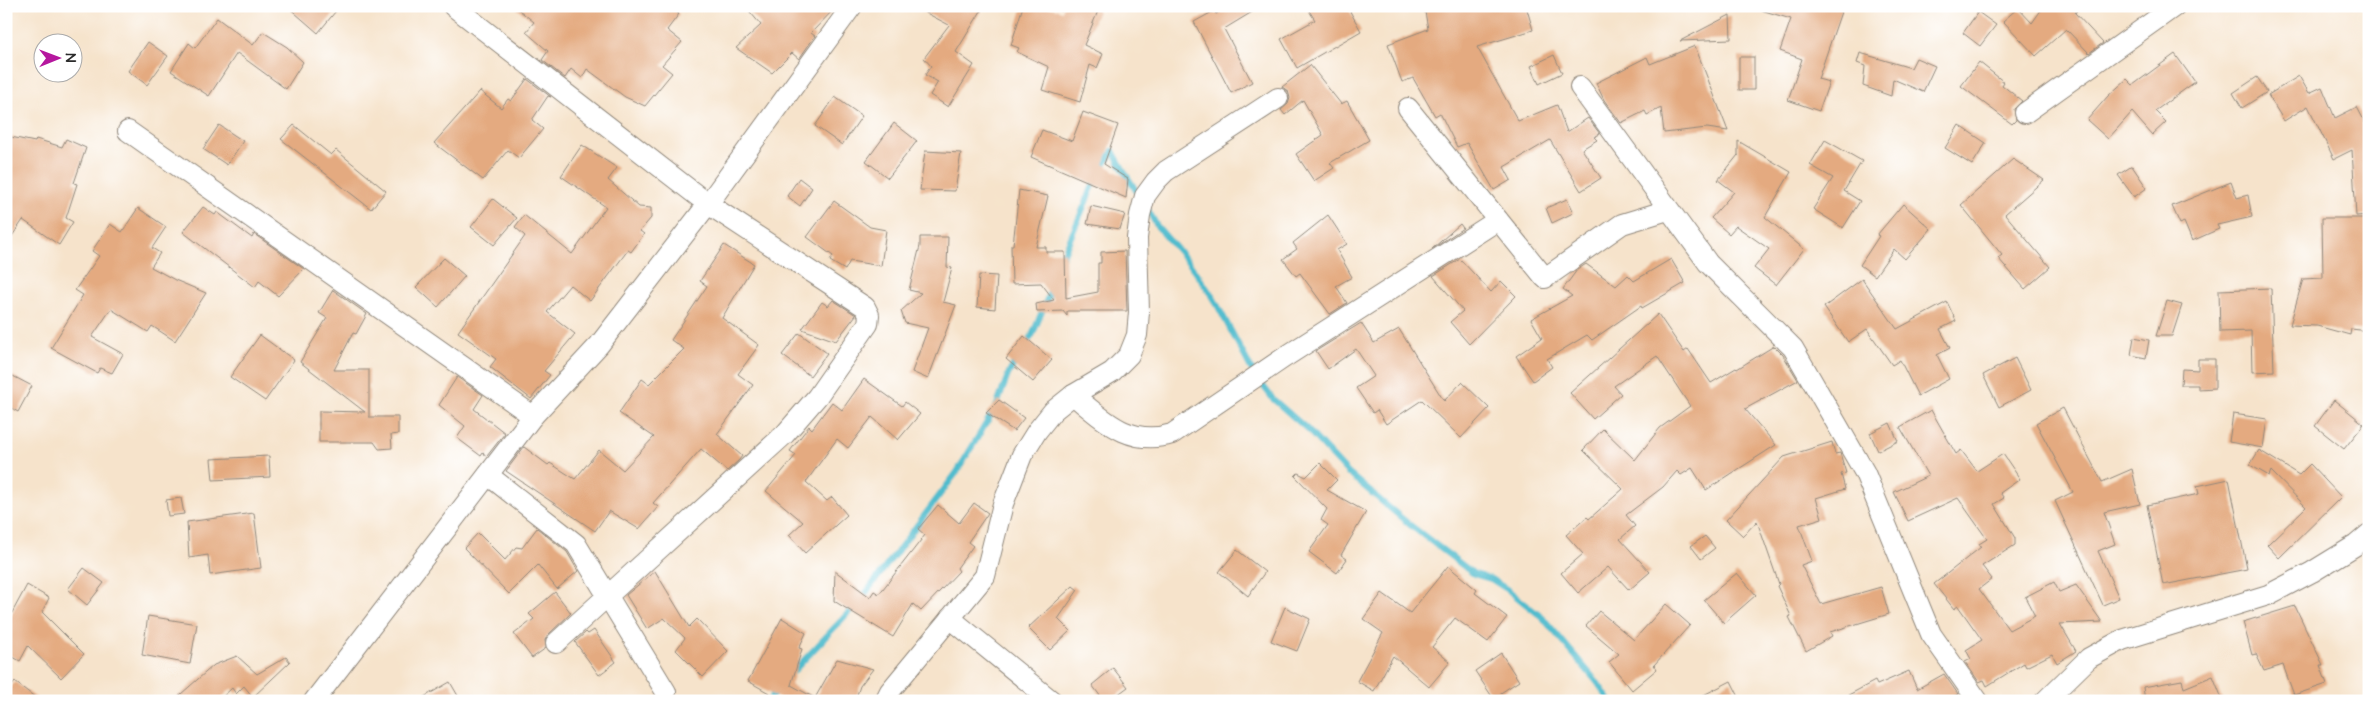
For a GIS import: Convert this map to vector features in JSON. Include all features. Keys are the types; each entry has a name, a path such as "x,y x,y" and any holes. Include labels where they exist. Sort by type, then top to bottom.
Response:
{"street":[{"path":"453,6 708,204 865,307 868,315 868,324 816,397 786,434 556,643"},
{"path":"314,701 533,416 599,346 708,204 852,6"},
{"path":"2025,113 2175,6"},
{"path":"1580,87 1708,263 1793,348 1864,473 1932,634 1978,701"},
{"path":"885,701 890,692 985,576 1003,504 1022,455 1053,411 1073,395 1112,372 1129,355 1137,335 1139,312 1137,238 1145,196 1166,171 1278,98"},
{"path":"1408,108 1545,278 1622,224 1668,210"},
{"path":"128,131 533,416"},
{"path":"1073,395 1113,428 1135,436 1156,438 1172,434 1285,357 1498,220"},
{"path":"488,475 576,544 666,692"},
{"path":"2045,701 2089,658 2122,640 2268,595 2312,572 2356,545 2369,534"},
{"path":"950,618 1052,701"}],"building":[{"path":"287,6 340,6 318,33"},
{"path":"514,6 668,6 679,14 667,30 682,42 662,65 672,73 645,106 625,97 587,69 582,78 571,69 565,78 542,60 548,51 526,32 534,22"},
{"path":"745,6 837,6 811,33 815,36 799,59 792,53 772,73 736,48 761,25"},
{"path":"913,6 984,6 956,52 974,65 948,107 930,95 938,82 925,75 931,66 924,58 949,25"},
{"path":"1023,6 1045,6 1062,11 1064,6 1100,6 1084,45 1103,54 1097,68 1090,65 1080,102 1042,90 1049,67 1017,52 1019,48 1011,45"},
{"path":"1229,6 1262,6 1224,29 1252,82 1231,93 1194,22 1214,11 1216,14"},
{"path":"1306,6 1347,6 1361,31 1297,68 1281,39 1315,20"},
{"path":"1424,6 1526,6 1533,30 1477,47 1518,121 1557,105 1567,132 1588,118 1600,134 1594,137 1597,140 1582,149 1601,178 1581,191 1550,140 1504,167 1511,180 1494,190 1467,143 1457,147 1440,113 1435,116 1413,78 1402,82 1388,44 1428,29"},
{"path":"1761,6 1843,6 1818,79 1829,82 1819,111 1788,100 1802,59 1780,51 1791,19 1761,10"},
{"path":"2044,6 2080,6 2075,13 2103,43 2089,53 2066,29 2036,56 2003,21 2018,8 2032,23"},
{"path":"1978,12 1996,25 1980,46 1963,33"},
{"path":"1730,15 1731,39 1680,41"},
{"path":"217,18 253,45 263,32 287,47 303,62 286,89 237,53 209,96 171,71 189,43 195,48"},
{"path":"148,42 168,56 147,85 128,71"},
{"path":"1695,46 1728,131 1707,128 1664,133 1661,108 1647,115 1645,111 1621,123 1604,100 1596,83 1647,57 1650,64"},
{"path":"1860,53 1911,68 1916,58 1935,66 1923,92 1893,79 1891,96 1863,86 1865,66 1857,63"},
{"path":"2175,54 2195,82 2155,111 2166,122 2152,135 2132,112 2108,139 2087,120 2108,96 2127,79 2133,85"},
{"path":"1554,55 1562,73 1539,84 1531,66"},
{"path":"1739,57 1754,57 1754,90 1739,90"},
{"path":"1979,62 2004,82 2002,85 2022,101 2014,109 2016,120 2012,124 1961,86"},
{"path":"1310,65 1341,104 1347,101 1369,140 1330,163 1334,168 1314,181 1296,154 1323,135 1303,100 1285,115 1281,110 1288,104 1290,98 1288,91 1282,87"},
{"path":"2299,76 2309,93 2322,87 2335,118 2357,107 2369,130 2369,215 2356,216 2352,150 2334,159 2308,106 2284,121 2268,95"},
{"path":"2257,77 2267,92 2242,108 2233,93"},
{"path":"527,79 551,97 548,96 532,120 543,129 519,158 508,150 483,180 434,143 480,91 501,108 508,99 511,101"},
{"path":"835,97 862,116 842,145 815,126"},
{"path":"1083,112 1118,125 1104,164 1128,179 1126,198 1031,157 1042,130 1072,141"},
{"path":"894,123 917,141 888,178 866,161"},
{"path":"219,125 243,141 227,165 203,149"},
{"path":"294,125 331,155 336,150 386,191 371,209 281,139"},
{"path":"1959,125 1986,143 1972,165 1945,148"},
{"path":"6,136 35,142 36,139 62,147 66,139 86,148 74,183 77,184 66,218 73,222 59,245 23,220 6,245"},
{"path":"1825,140 1862,161 1844,191 1860,201 1843,228 1813,209 1833,178 1810,165"},
{"path":"1738,141 1791,172 1765,217 1804,249 1776,285 1754,268 1769,249 1736,226 1729,234 1711,218 1734,192 1718,180 1738,155"},
{"path":"582,145 617,168 608,180 639,207 651,208 651,218 640,231 644,234 631,252 628,250 590,301 570,285 547,312 575,334 544,371 550,375 531,399 490,367 496,359 458,332 525,236 515,227 524,215 572,254 606,207 561,176"},
{"path":"925,151 961,153 955,191 920,190"},
{"path":"2013,159 2044,180 2005,214 2050,267 2025,289 1998,258 2002,255 1961,205"},
{"path":"2132,166 2147,188 2134,197 2118,175"},
{"path":"799,178 812,188 800,206 787,196"},
{"path":"2231,182 2237,198 2248,195 2252,217 2217,225 2219,229 2192,241 2184,222 2180,224 2172,206"},
{"path":"1019,190 1048,196 1036,247 1046,247 1046,252 1065,252 1066,298 1098,292 1098,263 1101,263 1101,252 1125,251 1127,311 1067,311 1067,316 1063,311 1037,312 1036,304 1054,300 1041,283 1012,284 1011,245 1013,245"},
{"path":"493,199 517,218 494,245 471,227"},
{"path":"1567,199 1573,213 1552,223 1546,208"},
{"path":"834,201 870,227 886,230 881,266 850,261 845,270 830,261 833,256 807,237"},
{"path":"1903,204 1931,229 1905,259 1894,249 1875,276 1860,265 1879,236 1877,235"},
{"path":"1091,206 1125,214 1120,229 1087,224"},
{"path":"203,207 215,215 217,212 252,238 254,234 304,269 278,296 259,281 255,287 183,232"},
{"path":"138,208 166,227 152,248 160,253 151,267 206,293 175,341 152,326 148,332 111,309 92,337 123,354 112,373 100,368 97,373 51,348 83,295 75,290 99,256 92,251 110,224 122,232"},
{"path":"1328,215 1347,244 1337,250 1352,277 1336,286 1347,303 1330,314 1300,273 1296,276 1283,259 1297,249 1293,243"},
{"path":"2322,218 2369,218 2369,331 2351,329 2350,335 2317,326 2290,325 2303,279 2323,278"},
{"path":"1460,224 1463,228 1432,249"},
{"path":"920,237 948,237 947,267 952,268 943,302 956,305 928,379 912,372 928,328 905,323 901,311 921,293 909,290 920,246"},
{"path":"724,245 754,264 722,318 759,345 738,374 753,385 717,434 742,456 739,460 727,471 701,449 653,503 658,507 639,529 609,511 595,531 506,471 524,447 548,465 550,463 575,479 599,450 623,470 654,437 619,413 642,379 649,384 684,349 671,340 707,286 700,281"},
{"path":"444,258 465,276 438,307 416,287"},
{"path":"1460,259 1491,292 1501,281 1516,296 1469,344 1450,322 1463,311 1433,276"},
{"path":"1671,259 1685,283 1642,308 1641,306 1592,340 1587,335 1547,359 1552,367 1533,381 1516,356 1542,338 1531,319 1572,296 1563,289 1577,270 1586,264 1616,286 1628,275 1634,281"},
{"path":"979,275 997,276 995,309 977,307"},
{"path":"1862,279 1897,329 1947,302 1956,321 1940,329 1950,348 1937,355 1949,379 1918,396 1900,360 1892,365 1867,329 1848,342 1824,307"},
{"path":"2271,288 2274,371 2252,372 2251,331 2220,332 2219,290"},
{"path":"333,290 367,314 356,334 353,333 334,370 369,370 369,417 398,417 398,434 391,435 392,448 379,449 374,442 319,442 319,411 365,412 300,362 327,318 319,313"},
{"path":"833,300 856,315 836,341 802,329 822,302 828,306"},
{"path":"2167,301 2182,305 2172,336 2156,336"},
{"path":"1658,314 1684,352 1688,349 1711,383 1774,346 1783,355 1798,380 1745,409 1776,445 1706,490 1692,468 1681,475 1677,471 1663,487 1626,515 1635,526 1620,539 1650,572 1629,590 1608,567 1578,593 1561,573 1583,554 1566,535 1587,517 1589,519 1623,489 1583,450 1603,429 1635,460 1660,428 1690,406 1657,356 1614,386 1621,394 1593,419 1570,393"},
{"path":"1361,323 1374,343 1399,329 1444,401 1462,382 1489,408 1461,438 1422,400 1386,424 1377,410 1373,413 1356,388 1374,376 1356,349 1328,369 1316,351"},
{"path":"799,333 827,353 810,376 782,355"},
{"path":"260,335 294,360 265,401 230,377"},
{"path":"1024,336 1052,360 1033,382 1006,359"},
{"path":"2134,337 2149,340 2146,358 2131,355"},
{"path":"2015,358 2031,390 1999,407 1983,375"},
{"path":"2198,359 2215,359 2215,388 2198,389 2198,385 2181,385 2182,369 2198,370"},
{"path":"11,375 32,386 18,412 6,405 6,384"},
{"path":"457,377 483,395 474,409 505,433 487,456 483,453 481,456 457,438 465,426 439,405"},
{"path":"864,379 902,406 905,402 920,414 898,440 872,417 848,448 837,439 806,482 827,501 832,497 847,515 805,553 789,535 803,522 766,491 796,455 790,451 809,426 812,429 832,402 842,410"},
{"path":"999,400 1024,418 1014,431 986,413"},
{"path":"2334,400 2364,424 2344,449 2315,426"},
{"path":"2063,408 2102,482 2132,469 2140,504 2104,512 2115,544 2098,551 2119,598 2103,605 2055,501 2073,492 2036,423"},
{"path":"1931,410 1956,454 1961,450 1977,471 2003,454 2020,479 2000,493 2004,498 1994,504 2015,538 2015,545 1982,566 1992,579 1979,589 2009,630 2035,616 2025,597 2054,582 2059,592 2076,585 2102,622 2060,624 2076,651 2057,663 2052,654 2026,667 2024,663 1987,686 1984,680 1979,682 1965,662 1971,659 1966,650 1982,640 1958,606 1954,609 1934,584 1981,547 1979,544 1987,539 1958,498 1908,521 1894,492 1928,476 1900,427"},
{"path":"2233,414 2267,419 2263,448 2229,442"},
{"path":"1890,423 1898,441 1878,451 1870,433"},
{"path":"1832,442 1835,454 1840,453 1846,473 1841,474 1845,489 1816,498 1822,518 1799,525 1812,561 1801,565 1821,604 1881,587 1889,614 1830,632 1832,636 1806,651 1789,617 1791,616 1777,586 1779,584 1757,521 1743,536 1726,520 1784,457"},
{"path":"2259,450 2299,475 2310,464 2341,497 2279,558 2267,545 2306,507 2271,471 2269,476 2250,465"},
{"path":"269,456 270,477 213,480 211,459"},
{"path":"1320,463 1337,480 1327,490 1366,512 1341,555 1347,559 1337,573 1309,552 1328,525 1321,520 1327,509 1295,476 1298,473 1306,477"},
{"path":"2229,479 2247,569 2163,585 2147,505 2199,494 2197,486"},
{"path":"181,498 184,514 168,516 166,500"},
{"path":"974,503 988,513 968,542 973,546 957,568 959,571 921,611 913,604 893,637 834,601 835,571 870,597 874,591 879,594 925,535 918,529 938,505 959,523"},
{"path":"254,513 261,568 210,575 208,555 189,558 187,522"},
{"path":"537,528 567,552 578,571 557,589 538,565 509,594 464,548 478,533 505,560 516,547 522,548"},
{"path":"1705,536 1715,548 1701,559 1691,546"},
{"path":"1237,550 1265,572 1248,596 1219,572"},
{"path":"1448,566 1477,590 1475,593 1507,617 1488,642 1455,618 1432,647 1450,662 1429,687 1393,656 1374,691 1357,681 1383,633 1363,619 1382,593 1410,613"},
{"path":"84,568 104,583 87,605 68,589"},
{"path":"655,571 689,627 697,619 728,651 703,677 676,650 685,638 664,618 647,629 626,595"},
{"path":"1737,573 1756,595 1724,623 1704,600"},
{"path":"27,585 49,598 42,612 84,654 61,678 28,646 20,661 6,653 6,624"},
{"path":"1073,586 1078,590 1058,619 1070,631 1050,650 1028,628"},
{"path":"555,592 571,613 548,635 545,640 546,648 532,658 514,634 534,619 529,614"},
{"path":"1666,604 1690,625 1654,665 1657,669 1632,690 1609,662 1619,654 1586,626 1599,611 1634,640"},
{"path":"2295,606 2323,665 2320,665 2327,684 2294,695 2283,665 2264,671 2256,654 2252,655 2243,622"},
{"path":"1285,607 1310,619 1297,651 1271,641"},
{"path":"148,616 197,624 190,664 142,655"},
{"path":"782,618 806,633 799,648 802,649 791,685 815,698 837,659 873,669 860,686 855,701 783,701 748,681"},
{"path":"594,630 616,662 599,675 575,642 586,632 588,634"},
{"path":"1501,653 1519,681 1493,698 1475,671"},
{"path":"237,656 257,674 286,657 290,662 253,697 244,686 236,694 232,688 218,701 173,701 214,665"},
{"path":"1113,668 1128,687 1109,701 1104,701 1092,685"},
{"path":"1909,671 1917,689 1944,674 1958,694 1946,701 1837,701 1875,681 1877,685"},
{"path":"2213,676 2223,701 2145,701 2143,687 2182,680 2184,688"},
{"path":"1731,681 1741,701 1692,701"},
{"path":"15,682 40,701 6,701 6,693"},
{"path":"450,682 461,701 417,701"}],"waterway":[{"path":"1113,151 1140,197"},
{"path":"1062,258 1097,176 1113,151"},
{"path":"1147,208 1157,226 1189,263 1213,297 1254,374 1273,399 1307,429 1348,473 1410,525 1474,574 1491,579 1543,618 1597,682 1610,701"},
{"path":"1025,345 1032,336 1052,287"},
{"path":"792,673 862,598 957,472 997,405 1008,375 1017,358"},
{"path":"769,701 777,689"}]}
